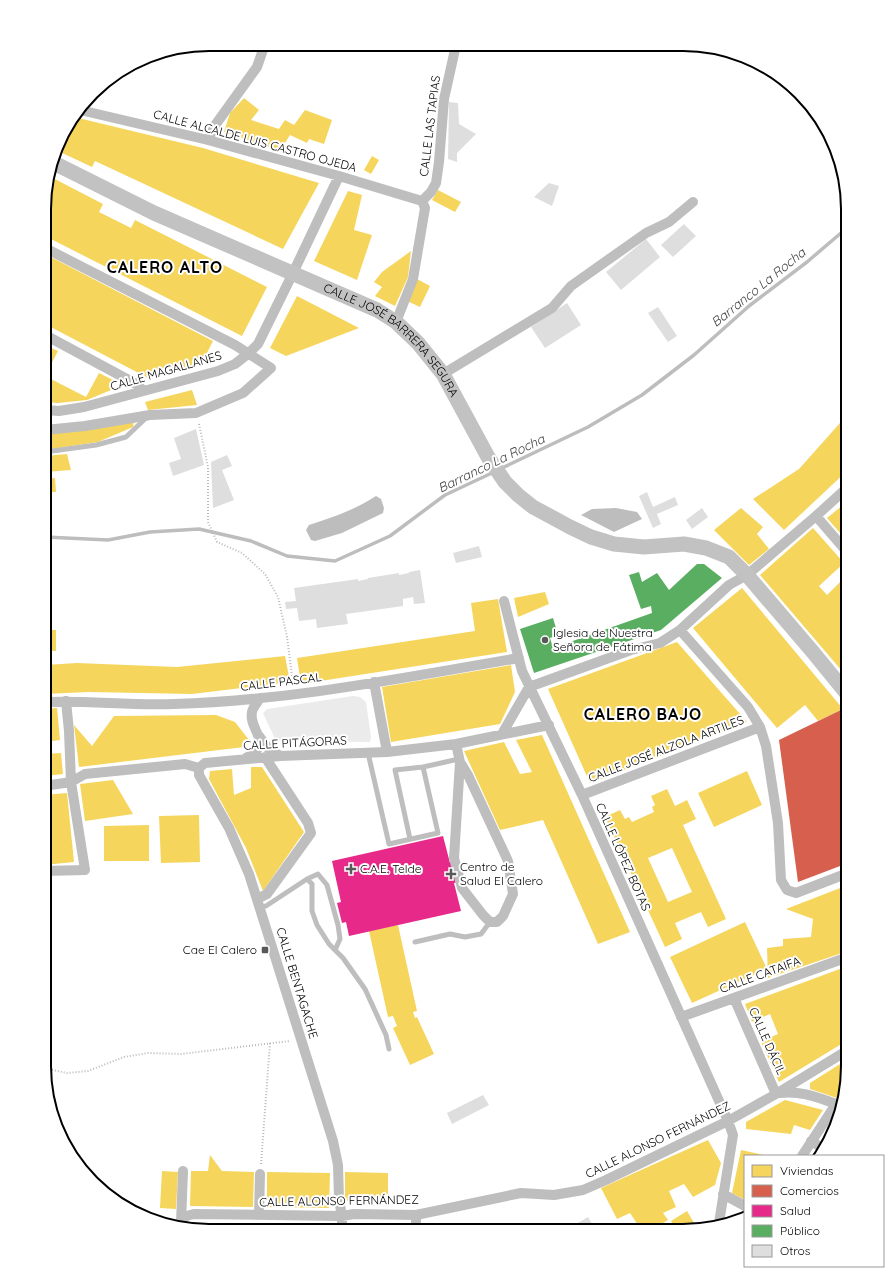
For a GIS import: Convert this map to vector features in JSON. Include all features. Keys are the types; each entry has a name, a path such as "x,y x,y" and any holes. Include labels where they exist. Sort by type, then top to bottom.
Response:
{"street":[{"path":"208,140 216,124 257,67 263,51"},
{"name":"CALLE LAS TAPIAS","path":"422,200 431,192 436,183 440,162 444,99 455,51"},
{"name":"CALLE ALCALDE LUIS CASTRO OJEDA","path":"85,111 208,140 422,200"},
{"name":"CALLE JOSÉ BARRERA SEGURA","path":"57,165 154,213 377,310 396,322 418,343 443,374 488,457 506,482 518,495 533,507 570,527 591,537 614,544 644,547 684,544 706,548 729,558 747,575 841,686"},
{"name":"CALLE MAGALLANES","path":"51,410 59,411 84,407 218,371 234,364 249,353 258,344 339,176"},
{"path":"396,322 413,279 426,208 422,200"},
{"path":"443,374 552,308 571,286 646,233 669,222 693,202"},
{"path":"51,251 249,353 271,368 243,393 196,413 150,414 84,426 51,429"},
{"path":"51,338 138,385 143,391"},
{"path":"502,734 529,687 631,650 660,643 680,630 729,585 747,575 841,493"},
{"path":"816,516 841,546"},
{"name":"CALLE LÓPEZ BOTAS","path":"504,601 522,671 582,795 733,1135 719,1220"},
{"path":"680,630 748,707 760,727 766,746 778,823 781,880 787,890 796,894 841,876"},
{"name":"CALLE PASCAL","path":"51,702 174,704 260,698 374,682 519,658"},
{"path":"374,682 387,752"},
{"path":"260,698 252,711 252,721 259,736 268,748 280,756"},
{"path":"51,871 85,870 71,782 66,701"},
{"name":"CALLE PITÁGORAS","path":"51,785 71,782 85,774 185,764 199,768 205,763 265,757 387,752 456,744 549,725"},
{"name":"CALLE JOSÉ ALZOLA ARTILES","path":"582,795 760,727"},
{"path":"245,759 253,755 259,748 259,736"},
{"path":"456,744 460,761 468,775 508,862 513,894 503,916 497,922 490,922 462,888 454,858 460,761"},
{"path":"258,903 267,894 310,833 308,822 265,757"},
{"name":"CALLE BENTAGACHE","path":"199,768 199,775 229,828 249,874 333,1141 338,1165 339,1200 342,1224"},
{"name":"CALLE CATAIFA","path":"681,1017 841,960"},
{"name":"CALLE DÁCIL","path":"734,998 776,1094"},
{"name":"CALLE ALONSO FERNÁNDEZ","path":"183,1222 186,1216 194,1214 342,1216 354,1214 416,1214 521,1193 554,1195 583,1190 728,1121 841,1054"},
{"path":"803,1093 805,1076"},
{"path":"776,1094 791,1091 803,1093 837,1104"},
{"path":"803,1155 811,1141 835,1110"},
{"path":"811,1141 819,1146"},
{"path":"181,1222 183,1172"},
{"path":"259,1215 260,1174"},
{"path":"723,1194 744,1205"},
{"path":"416,1214 416,1224"}],"lane":[{"path":"51,451 96,445 126,437 150,414"},
{"path":"368,753 389,844 438,833 423,767"},
{"path":"410,839 395,770 460,761"},
{"path":"258,903 266,906 307,879 318,874 327,885 338,925 340,939 335,950"},
{"path":"307,879 312,884 312,911 317,925 329,944 343,958 365,989 386,1035 388,1049"},
{"path":"415,942 450,934 465,937 481,934 490,922"}],"path":[{"path":"196,413 208,467 208,522 216,542 242,553 265,574 278,597 287,637 295,694"},
{"path":"51,1070 67,1073 88,1071 124,1057 142,1054 181,1054 301,1040"},
{"path":"260,1174 270,1044"}],"shaded area":[{"path":"376,496 381,499 384,508 383,513 342,533 315,541 311,540 306,530 309,525 344,513"},
{"path":"616,508 637,512 642,519 614,532 581,515 592,509"},
{"path":"353,696 360,697 366,702 371,737 370,742 276,741 263,713 267,709"}],"building: Viviendas":[{"path":"244,98 259,110 251,120 279,129 285,120 294,125 305,110 332,120 324,144 309,139 307,143 290,135 280,151 224,132 230,113"},
{"path":"80,118 203,148 319,183 283,249 95,161 92,167 61,153 67,139"},
{"path":"372,156 379,160 371,174 364,170"},
{"path":"54,179 103,204 99,212 131,228 135,220 267,287 242,336 51,239 51,199"},
{"path":"438,190 461,202 455,212 432,200"},
{"path":"348,191 362,195 354,230 372,235 357,280 314,261"},
{"path":"411,251 408,277 395,306 375,296 382,287 374,282 382,272"},
{"path":"51,257 213,341 202,363 150,379 51,327"},
{"path":"417,279 430,286 420,307 407,301"},
{"path":"297,296 359,328 286,356 270,348"},
{"path":"51,348 58,351 51,364"},
{"path":"99,373 115,381 111,390 87,400 58,403 51,402 51,379 86,397"},
{"path":"192,390 197,405 148,410 145,402"},
{"path":"134,420 133,427 98,442 51,449 51,434"},
{"path":"841,422 841,477 784,530 753,499 799,469"},
{"path":"67,454 71,470 51,472 51,455"},
{"path":"51,478 55,478 56,492 51,492"},
{"path":"841,507 841,534 827,518"},
{"path":"741,508 763,527 757,534 769,549 749,565 714,530"},
{"path":"813,528 841,560 841,566 819,586 827,595 840,582 841,583 841,670 760,575"},
{"path":"742,588 841,707 841,710 818,721 805,705 777,728 693,628"},
{"path":"545,592 549,604 518,617 514,598"},
{"path":"498,599 507,652 301,684 297,658 475,631 471,603"},
{"path":"51,630 56,630 56,651 51,651"},
{"path":"677,642 747,722 590,783 548,689"},
{"path":"285,656 290,682 192,694 89,692 51,694 51,665 77,663 177,667"},
{"path":"511,665 515,692 500,724 391,742 382,687"},
{"path":"51,708 57,708 60,740 51,741"},
{"path":"216,715 235,722 249,740 244,747 79,767 74,725 92,746 114,716"},
{"path":"542,735 630,932 598,944 543,820 500,830 464,751 504,742 520,774 532,772 516,740"},
{"path":"61,753 63,774 51,775 51,754"},
{"path":"251,767 262,767 304,832 263,891 246,848 209,779 210,771 232,769 234,795 251,788"},
{"path":"747,771 762,805 714,827 698,793"},
{"path":"113,780 133,814 85,821 80,784"},
{"path":"667,789 675,806 687,800 696,819 683,825 726,919 708,927 701,912 675,923 682,939 665,947 605,817 620,810 625,819 629,817 632,822 654,812 652,807 655,805 651,796","holes":["672,848 692,892 668,902 648,858"]},
{"path":"67,793 74,862 51,864 51,794"},
{"path":"199,815 200,862 161,863 159,816"},
{"path":"149,825 149,861 104,861 104,826"},
{"path":"841,888 841,953 768,978 767,948 783,946 783,939 811,937 813,919 786,909"},
{"path":"745,922 767,969 692,1003 670,957"},
{"path":"398,925 417,1011 413,1012 415,1018 417,1017 434,1054 410,1065 393,1028 397,1026 393,1016 388,1017 369,931"},
{"path":"841,969 841,1044 779,1082 761,1042 778,1034 770,1014 752,1022 745,1004"},
{"path":"841,1063 838,1098 810,1089 810,1083"},
{"path":"785,1100 823,1110 810,1130 794,1125 791,1134 746,1129 746,1122"},
{"path":"708,1140 721,1163 715,1185 693,1197 684,1184 669,1191 676,1207 663,1213 668,1220 661,1224 637,1224 630,1213 617,1219 601,1188"},
{"path":"741,1150 764,1155 744,1155 744,1199 732,1193"},
{"path":"210,1155 222,1171 254,1172 253,1207 190,1206 191,1171 208,1171"},
{"path":"162,1171 178,1172 176,1209 160,1208"},
{"path":"267,1172 330,1173 329,1208 267,1207"},
{"path":"345,1172 388,1173 388,1201 345,1201"},
{"path":"687,1211 695,1224 673,1224 671,1221"}],"building: Comercios":[{"path":"841,710 841,866 798,882 779,740"}],"building: Salud":[{"path":"443,836 450,863 454,863 458,882 454,883 461,911 349,936 346,922 342,923 337,903 341,902 332,861"}],"building: Público":[{"path":"697,564 704,564 722,578 661,630 534,673 520,629 553,618 558,635 550,638 553,648 652,613 651,606 641,609 629,575 639,572 642,582 657,573 669,590"}],"building: Otros":[{"path":"449,102 458,103 459,124 476,134 457,153 457,162 448,159"},
{"path":"549,183 559,186 552,206 534,197"},
{"path":"684,224 696,236 673,257 661,245"},
{"path":"646,239 660,257 621,290 606,272"},
{"path":"567,303 581,325 545,348 531,327"},
{"path":"658,307 677,336 668,342 648,313"},
{"path":"196,429 204,465 173,476 169,463 181,459 174,438"},
{"path":"227,455 232,466 222,470 234,500 213,508 211,462"},
{"path":"647,492 653,507 675,497 678,505 657,514 661,524 653,528 639,496"},
{"path":"702,508 708,517 692,529 686,520"},
{"path":"479,546 482,557 456,563 453,553"},
{"path":"420,570 425,603 414,604 413,597 403,599 403,606 346,614 348,624 317,628 316,619 299,621 297,608 286,609 285,602 296,601 294,588 358,579 358,581 399,573 399,575"},
{"path":"483,1095 489,1105 452,1124 447,1113"},
{"path":"588,1217 592,1224 576,1224"}],"waterway":[{"name":"Barranco La Rocha","path":"500,469 588,427 642,395 694,355 749,306 807,262 841,233"},
{"name":"Barranco La Rocha","path":"51,537 108,540 150,532 199,529 251,541 287,556 335,561 390,536 445,495 494,472"}],"place":[{"name":"Iglesia de Nuestra Señora de Fátima","path":"545,640"},
{"name":"C.A.E. Telde","path":"351,869"},
{"name":"Centro de Salud El Calero","path":"451,874"},
{"name":"Cae El Calero","path":"265,950"}],"district":[{"name":"CALERO ALTO","path":"165,267"},
{"name":"CALERO BAJO","path":"643,714"}]}
